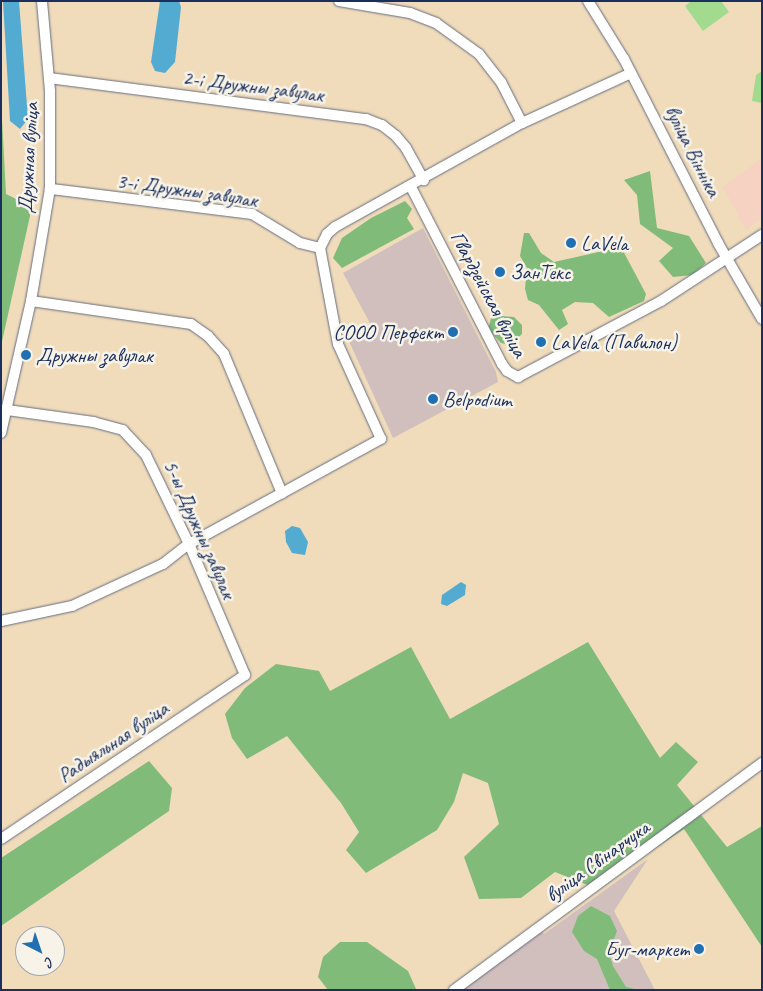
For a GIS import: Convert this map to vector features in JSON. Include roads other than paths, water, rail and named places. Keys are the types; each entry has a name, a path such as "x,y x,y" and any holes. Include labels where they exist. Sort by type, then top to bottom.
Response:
{"street":[{"name":"Дружная вуліца","path":"1,432 31,301 50,189 49,78 42,1"},
{"path":"339,1 410,13 444,28 478,54 501,82 522,123"},
{"name":"вуліца Вінніка","path":"588,1 631,73 727,259 762,319"},
{"path":"1,622 72,606 163,564 190,544 381,439 338,344 320,248 327,234 335,227 424,180 522,123 631,73"},
{"name":"2-і Дружны завулак","path":"49,78 366,119 382,125 396,136 406,148 424,180"},
{"name":"Гвардзейская вуліца","path":"411,187 502,364 507,371 518,377 661,301 762,235"},
{"name":"3-і Дружны завулак","path":"50,189 252,214 300,242 320,248"},
{"path":"31,301 191,324 208,336 224,354 282,493"},
{"name":"5-ы Дружны завулак","path":"7,410 94,422 123,430 146,455 160,478 190,544 245,675"},
{"name":"Радыяльная вуліца","path":"1,839 245,675"},
{"name":"вуліца Свінарчука","path":"454,990 566,902 762,763"}],"water":[{"path":"3,1 19,1 28,119 20,129 10,121"},
{"path":"160,1 179,1 181,7 175,62 165,73 155,71 151,62"},
{"path":"292,526 300,528 308,542 305,555 292,553 286,542 285,531"},
{"path":"461,582 466,585 465,595 447,606 441,604 442,595"}],"place":[{"name":"LaVela","path":"571,243"},
{"name":"ЗанТекс","path":"500,272"},
{"name":"СООО Перфект","path":"453,332"},
{"name":"LaVela (Павилон)","path":"541,342"},
{"name":"Дружны завулак","path":"26,355"},
{"name":"Belpodium","path":"433,399"},
{"name":"Буг-маркет","path":"699,949"}]}
